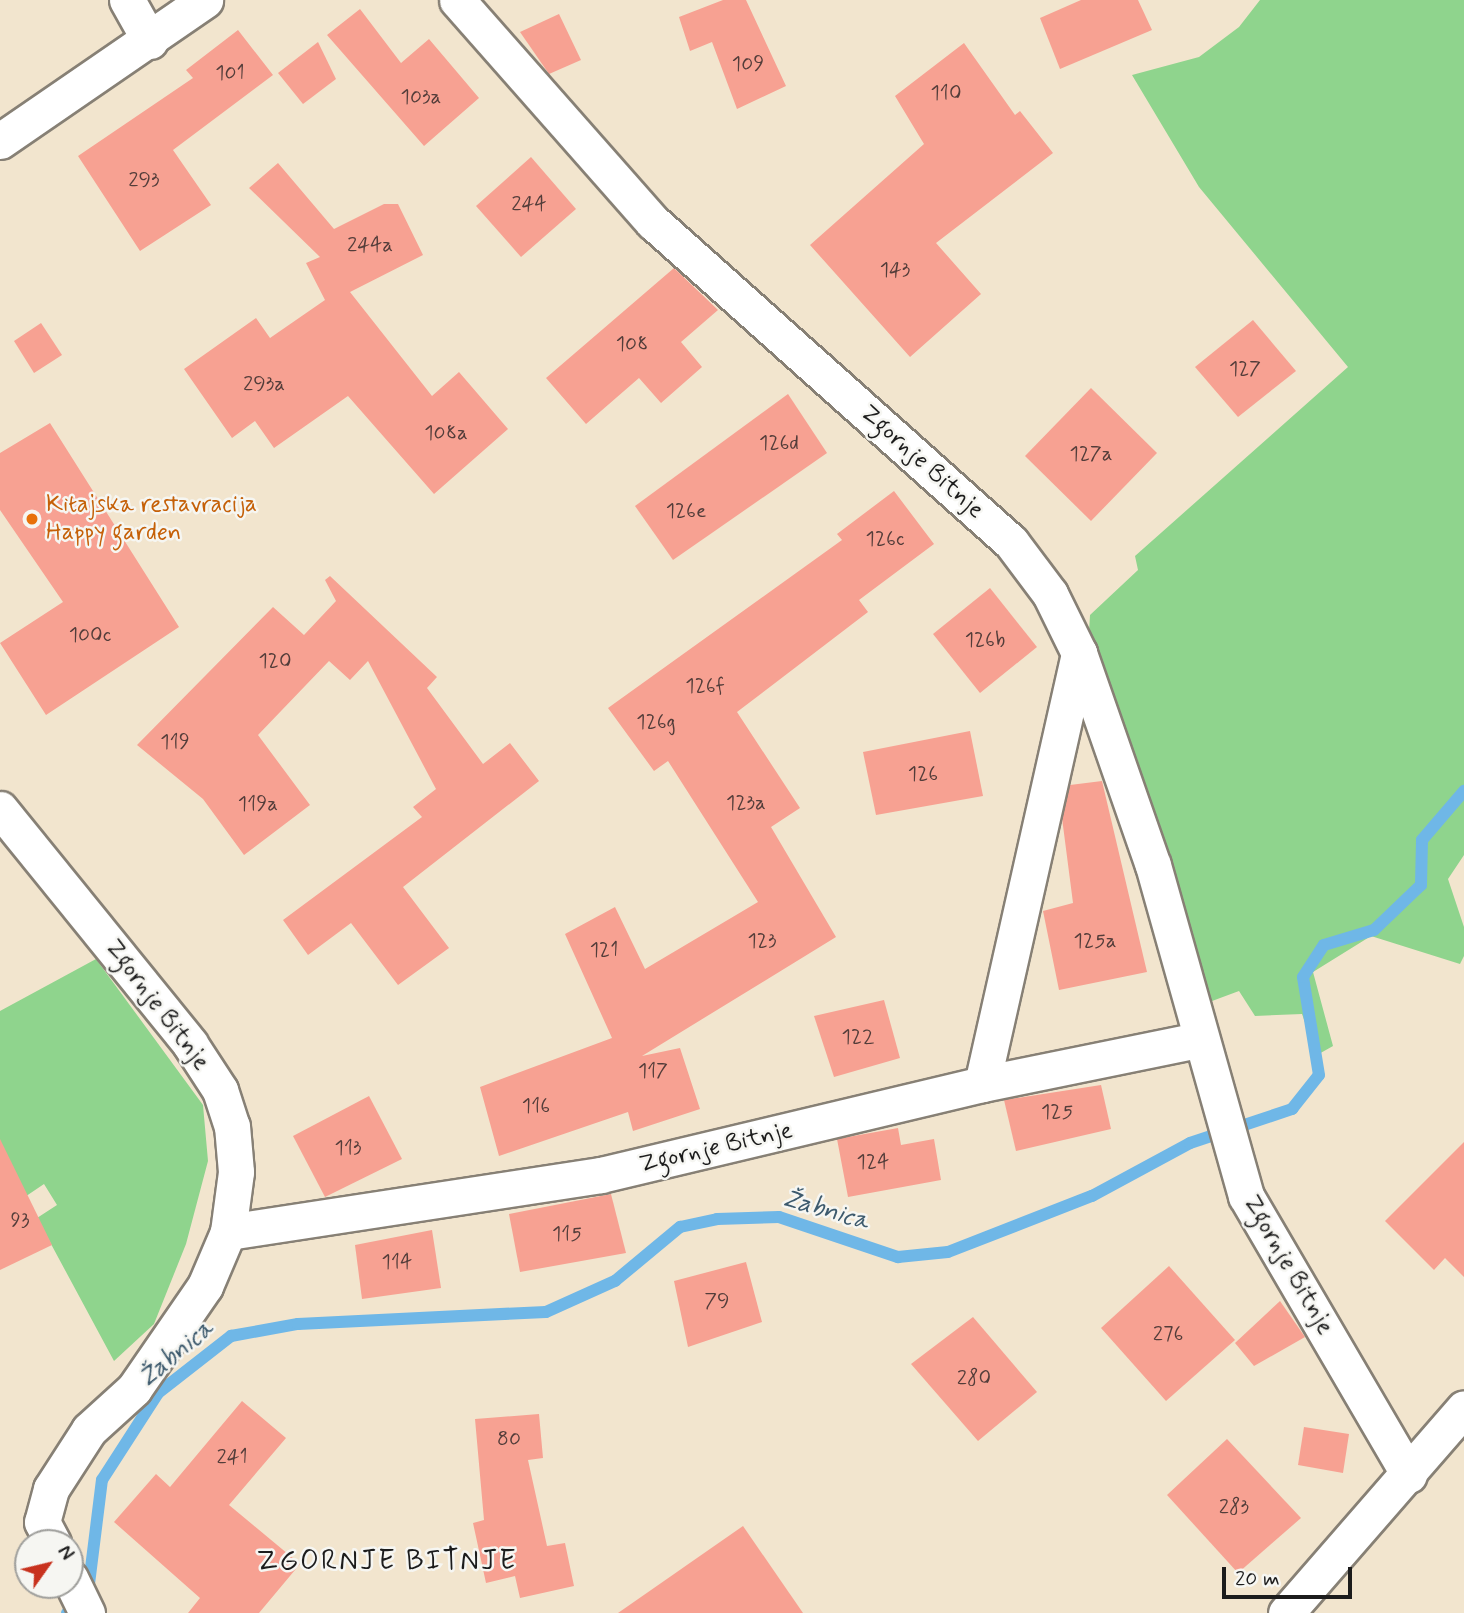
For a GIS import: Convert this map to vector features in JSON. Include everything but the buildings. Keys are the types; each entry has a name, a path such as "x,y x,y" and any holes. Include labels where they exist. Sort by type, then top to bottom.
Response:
{"street":[{"path":"127,0 150,41"},
{"path":"0,141 150,41 205,0"},
{"name":"Zgornje Bitnje","path":"457,0 653,222 1011,542 1050,594 1079,653 1153,865 1199,1040 1246,1196 1409,1475"},
{"path":"982,1084 1079,653"},
{"name":"Zgornje Bitnje","path":"0,809 150,989 220,1090 232,1126 236,1172 228,1232 178,1330 63,1467 42,1522 45,1529"},
{"name":"Zgornje Bitnje","path":"228,1232 601,1175 982,1084 1199,1040"},
{"path":"1286,1613 1409,1475 1464,1408"}],"green space":[{"path":"1260,0 1464,0 1464,855 1448,879 1464,927 1464,956 1460,964 1371,936 1313,972 1333,1046 1317,1055 1302,1014 1255,1016 1239,991 1204,1004 1089,632 1090,615 1138,570 1135,556 1348,367 1199,187 1132,75 1199,57 1239,27"},
{"path":"96,959 203,1105 208,1161 186,1244 154,1324 114,1361 37,1218 57,1205 44,1184 10,1207 0,1195 0,1011"}],"waterway":[{"name":"Žabnica","path":"67,1613 89,1584 102,1480 158,1393 231,1336 298,1324 546,1312 615,1281 680,1227 717,1219 779,1217 898,1257 948,1252 1092,1196 1190,1143 1292,1109 1319,1075 1303,977 1324,945 1374,930 1421,885 1422,840 1464,791"}],"place":[{"name":"Kitajska restavracija Happy garden","path":"32,519"}],"district":[{"name":"ZGORNJE BITNJE","path":"387,1562"}]}
